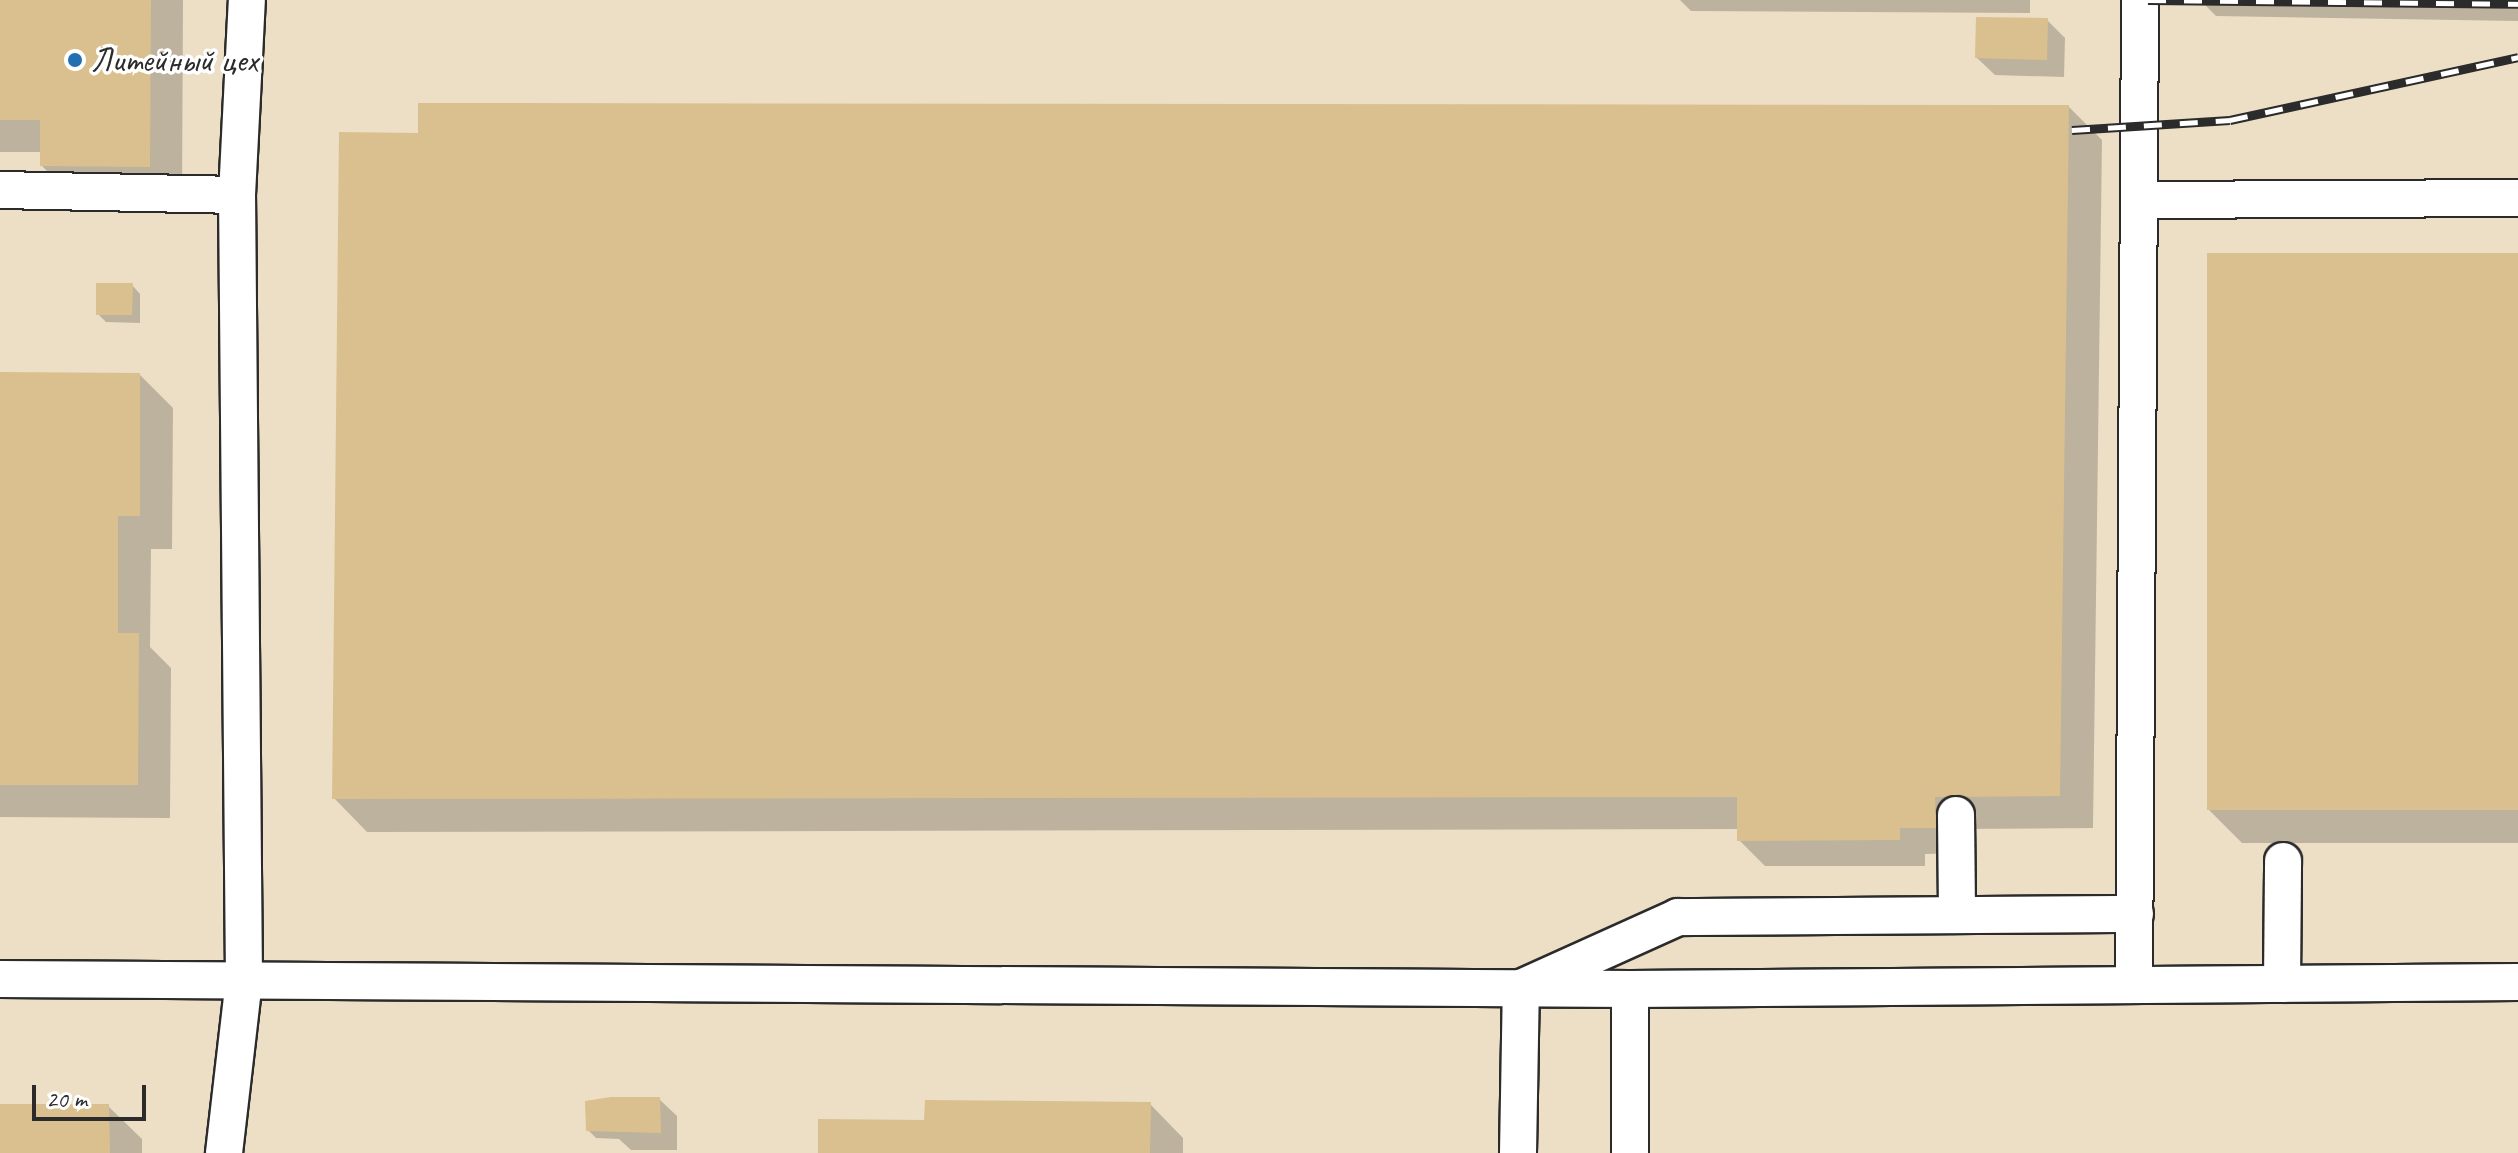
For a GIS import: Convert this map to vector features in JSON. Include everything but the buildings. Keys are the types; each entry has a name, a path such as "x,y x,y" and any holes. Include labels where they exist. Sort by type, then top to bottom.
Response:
{"lane":[{"path":"224,1153 244,979 237,195 247,0"},
{"path":"2134,985 2140,0"},
{"path":"0,190 237,195"},
{"path":"2140,200 2518,198"},
{"path":"1956,815 1957,915"},
{"path":"2282,984 2283,861"},
{"path":"1521,988 1678,917 2135,914"},
{"path":"0,979 1630,989 2518,982"},
{"path":"1518,1153 1521,988"},
{"path":"1630,989 1630,1153"}],"shaded area":[{"path":"0,0 2518,0 2518,1153 0,1153"}],"railway":[{"path":"2148,0 2518,4"},
{"path":"2072,130 2230,120 2518,57"}],"place":[{"name":"Литейный цех","path":"75,60"}]}
